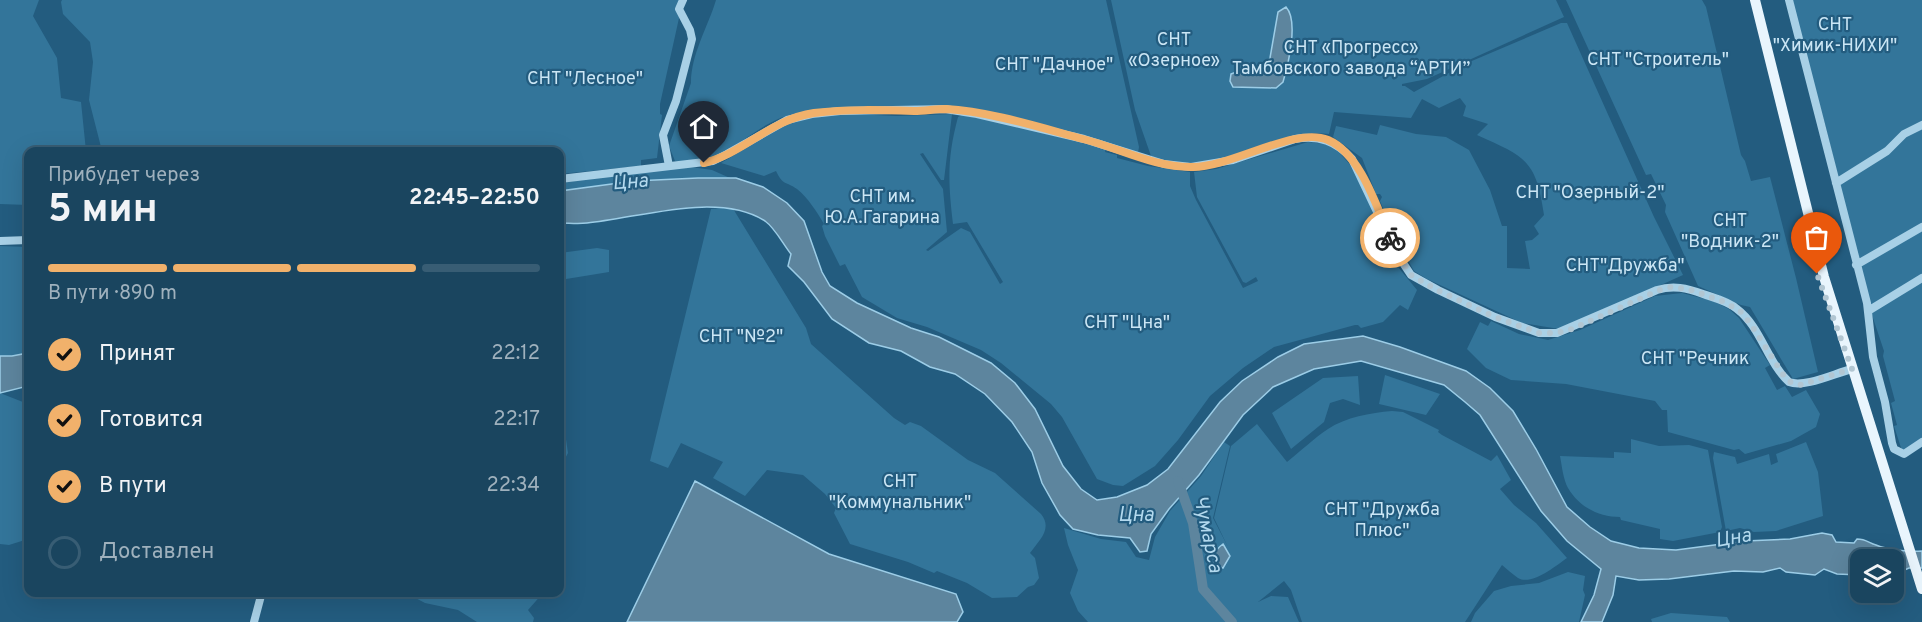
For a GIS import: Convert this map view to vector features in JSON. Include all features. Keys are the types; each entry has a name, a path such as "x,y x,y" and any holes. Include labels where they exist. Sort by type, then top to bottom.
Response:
{"main road":[{"path":"1749,0 1813,261 1851,365"},
{"path":"1755,0 1824,277 1922,589"}],"street":[{"path":"669,166 663,135 676,101 692,39 679,9 683,0"},
{"path":"1790,0 1868,311 1873,357 1894,449 1904,454 1922,442"},
{"path":"564,179 713,161 787,120 812,114 847,111 945,109 977,114 1084,139 1164,164 1191,167 1233,160 1295,139 1322,138 1340,147 1352,159 1397,254 1411,275 1495,317 1539,333 1557,333 1572,329 1657,290 1682,288 1722,301 1740,311 1789,382 1805,384 1851,365"},
{"path":"1836,183 1887,151 1904,134 1922,124"},
{"path":"1856,265 1922,226"},
{"path":"0,241 24,240"},
{"path":"1868,311 1922,278"},
{"path":"254,622 261,597"}],"green space":[{"path":"0,0 39,0 33,16 57,58 61,98 81,102 86,147 24,147 24,205 0,204"},
{"name":"СНТ \"Лесное\"","path":"62,0 683,0 660,104 662,115 657,158 641,160 641,166 564,174 564,147 101,147 89,100 93,62 90,42 63,14"},
{"name":"СНТ \"Дачное\"","path":"716,0 1106,0 1139,147 1138,153 1019,118 971,108 934,105 794,114 764,126 736,145 708,159 692,162 675,161 669,146 691,83 697,51"},
{"path":"1111,0 1556,0 1564,17 1427,79 1402,84 1402,86 1414,92 1467,63 1561,23 1567,23 1654,217 1683,275 1559,329 1522,323 1414,271 1396,239 1380,201 1382,197 1376,194 1362,158 1333,137 1336,126 1377,135 1380,125 1416,134 1446,137 1469,150 1490,190 1502,226 1507,226 1507,268 1530,269 1525,241 1532,240 1539,234 1534,226 1544,215 1537,182 1532,171 1518,155 1477,135 1488,124 1463,116 1466,106 1460,98 1439,108 1422,99 1411,118 1334,112 1329,134 1293,136 1236,154 1236,156 1215,160 1183,163 1151,156 1135,110"},
{"path":"1566,0 1702,0 1706,7 1741,155 1751,181 1770,177 1818,372 1793,379 1750,307 1698,286 1665,212 1666,205 1651,174 1646,175"},
{"name":"СНТ \"Химик-НИХИ\"","path":"1791,0 1922,0 1922,441 1902,451 1894,426 1897,425 1891,403 1895,401 1883,356 1884,351 1871,312 1826,128"},
{"path":"952,114 944,180 941,180 923,153 920,154 943,189 947,232 926,250 928,251 961,228 970,232 1000,284 1003,282 967,222 953,224 949,182 950,158 958,117 962,115 1000,122 1106,149 1105,152 1117,155 1117,158 1148,166 1190,172 1190,186 1196,200 1243,288 1258,281 1256,277 1246,283 1243,282 1197,197 1194,172 1216,169 1308,142 1325,144 1336,149 1354,169 1398,267 1417,290 1408,310 1400,305 1383,322 1361,328 1355,325 1274,347 1243,368 1210,396 1178,440 1155,466 1123,486 1113,485 1097,479 1062,417 1051,404 1001,363 981,350 927,327 897,318 862,297 845,264 840,266 825,236 822,226 824,224 815,210 797,189 778,176 776,171 764,176 721,163 786,124 827,115 897,116"},
{"path":"691,167 712,170 730,178 634,181 564,190 564,181"},
{"name":"СНТ \"Коммунальник\"","path":"732,207 806,328 811,344 894,418 905,425 910,422 921,426 968,460 995,473 1041,514 1046,525 1045,530 1030,553 1035,558 1039,578 1034,585 1028,587 1017,597 992,598 967,583 937,571 934,573 908,562 850,544 834,513 836,508 825,494 803,475 767,470 745,496 713,478 723,462 681,443 668,468 650,461 711,209"},
{"path":"0,246 24,247 24,354 0,356"},
{"path":"597,248 609,250 609,272 564,279 564,252"},
{"name":"СНТ \"Речник","path":"1682,293 1713,301 1729,309 1739,318 1770,365 1765,368 1777,390 1785,386 1792,397 1806,390 1820,414 1816,427 1791,441 1745,454 1739,449 1734,450 1668,432 1667,410 1662,410 1655,401 1566,384 1511,380 1486,368 1467,349 1480,322 1488,326 1491,321 1519,334 1548,340 1580,330 1655,296"},
{"path":"1385,375 1440,394 1426,415 1379,404"},
{"path":"1358,376 1360,405 1343,399 1330,403 1324,422 1291,449 1272,413 1323,378"},
{"path":"0,393 24,402 24,540 9,545 0,544"},
{"name":"СНТ \"Дружба Плюс\"","path":"1392,411 1403,412 1439,430 1438,432 1442,435 1491,461 1497,455 1511,480 1500,489 1514,505 1536,523 1567,558 1543,574 1523,580 1502,565 1465,622 1302,622 1291,590 1284,581 1258,602 1271,596 1288,597 1299,622 1088,622 1078,611 1070,593 1078,570 1064,528 1101,539 1126,542 1136,557 1149,560 1155,537 1170,511 1201,476 1224,442 1230,446 1213,518 1228,547 1214,518 1231,446 1257,424 1287,462 1317,437 1342,421"},
{"path":"564,426 568,453 564,460"},
{"path":"1631,439 1659,446 1689,445 1708,450 1722,527 1720,532 1673,541 1660,539 1660,529 1597,513 1578,501 1566,484 1560,456 1614,458 1614,452 1631,453"},
{"path":"1806,442 1818,472 1823,516 1776,531 1754,532 1740,528 1726,531 1713,458 1714,452 1735,457 1737,464 1769,454 1771,465 1778,462 1776,454"},
{"path":"1568,572 1585,576 1583,590 1585,595 1579,622 1471,622 1475,613 1494,591 1511,586 1539,583"},
{"path":"414,597 539,597 528,610 534,618 533,622 477,622 458,610 425,603"},
{"path":"1671,613 1727,617 1730,622 1652,622 1651,619"}],"water":[{"path":"1286,7 1292,22 1292,32 1290,54 1283,82 1276,88 1233,87 1230,81 1231,74 1258,68 1270,58 1278,12"},
{"name":"Цна","path":"698,178 736,178 763,187 787,203 804,221 822,272 830,286 857,303 911,328 939,337 991,363 1015,383 1035,409 1063,466 1081,489 1097,500 1117,497 1147,485 1168,469 1220,402 1242,381 1278,357 1304,344 1363,336 1466,371 1490,388 1513,411 1567,507 1611,541 1639,548 1676,550 1745,541 1790,539 1822,533 1832,535 1836,542 1854,543 1860,539 1892,549 1850,549 1850,575 1837,574 1824,569 1815,575 1786,572 1780,568 1763,572 1734,571 1669,579 1639,580 1616,576 1613,595 1602,622 1581,622 1594,595 1601,569 1567,541 1541,511 1480,415 1444,385 1361,361 1314,369 1273,387 1243,415 1199,475 1169,509 1151,534 1147,551 1140,552 1130,538 1098,535 1073,529 1060,515 1042,483 1032,452 1012,422 985,394 955,374 930,367 901,351 869,343 832,319 804,282 788,266 791,254 776,232 765,221 746,212 702,207 587,223 564,223 564,190 634,181"},
{"path":"24,354 24,387 0,393 0,356"},
{"path":"695,481 829,554 956,594 963,612 957,622 627,622"},
{"path":"1223,544 1230,556 1223,568 1214,564 1214,558 1218,548"},
{"path":"1904,551 1922,551 1922,568 1904,570"}],"waterway":[{"name":"Чумарса","path":"1178,481 1193,523 1203,589 1232,622"}],"way so far":[{"path":"1390,238 1403,264 1418,280 1495,317 1539,333 1550,334 1572,329 1662,289 1682,288 1712,297 1740,311 1786,379 1800,385 1852,369 1817,274"}],"route":[{"path":"704,163 727,154 787,120 840,111 945,109 977,114 1084,139 1164,164 1191,167 1233,160 1295,139 1313,137 1334,143 1352,159 1390,238"}],"park label":[{"name":"СНТ «Озерное»","path":"1174,49"},
{"name":"СНТ «Прогресс» Тамбовского завода “АРТИ”","path":"1351,57"},
{"name":"СНТ \"Строитель\"","path":"1658,59"},
{"name":"СНТ \"Озерный-2\"","path":"1590,192"},
{"name":"СНТ им. Ю.А.Гагарина","path":"882,206"},
{"name":"СНТ \"Водник-2\"","path":"1730,230"},
{"name":"СНТ\"Дружба\"","path":"1625,265"},
{"name":"СНТ \"Цна\"","path":"1127,322"},
{"name":"СНТ \"№2\"","path":"741,336"}]}
